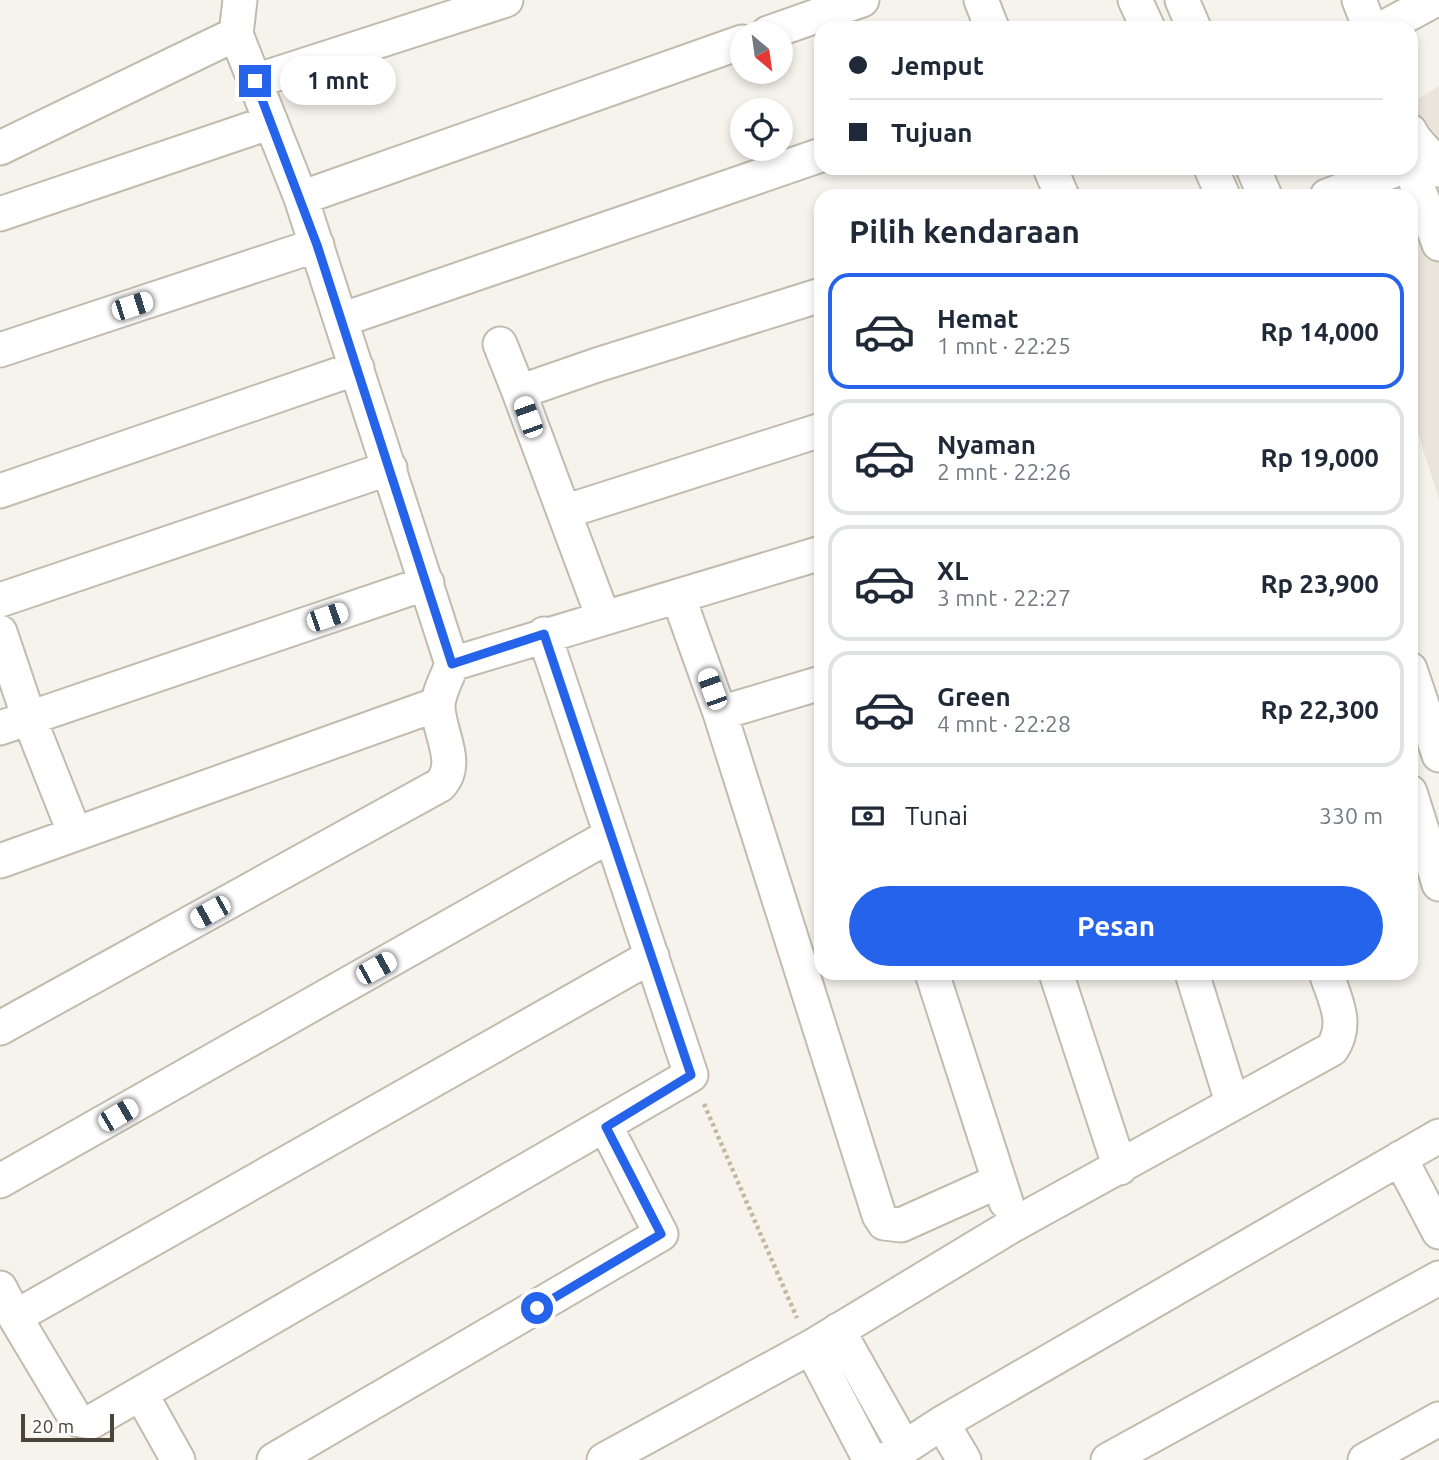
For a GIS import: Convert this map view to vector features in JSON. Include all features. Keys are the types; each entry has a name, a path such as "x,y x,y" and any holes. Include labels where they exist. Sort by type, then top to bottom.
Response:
{"street":[{"path":"0,1028 440,785 447,778 450,766 438,704 452,664 301,198 236,34 240,0"},
{"path":"255,81 506,0"},
{"path":"793,24 862,0"},
{"path":"981,0 989,21"},
{"path":"1135,0 1145,21"},
{"path":"1182,0 1191,21"},
{"path":"1359,0 1367,21"},
{"path":"1396,21 1435,0"},
{"path":"0,148 236,34"},
{"path":"301,198 730,46"},
{"path":"0,214 271,122"},
{"path":"1418,156 1439,244"},
{"path":"341,320 814,157"},
{"path":"1343,189 1375,175"},
{"path":"0,350 317,245"},
{"path":"519,392 814,297"},
{"path":"500,344 603,617"},
{"path":"0,491 357,368"},
{"path":"564,512 814,432"},
{"path":"0,600 390,468"},
{"path":"452,664 544,634 814,555"},
{"path":"14,723 427,583"},
{"path":"678,596 720,713 879,1215 884,1223 901,1225 999,1181"},
{"path":"0,632 14,723 75,834"},
{"path":"544,634 652,956 691,1075 606,1127 91,1422 76,1419 8,1303 652,956"},
{"path":"720,713 814,685"},
{"path":"1418,693 1439,755"},
{"path":"0,861 438,704"},
{"path":"1418,817 1439,884"},
{"path":"0,1181 611,835"},
{"path":"934,980 1013,1225"},
{"path":"1058,980 1120,1168"},
{"path":"1194,980 1232,1102"},
{"path":"593,1460 613,1454 824,1339 1013,1225 1332,1049 1339,1038 1342,1017 1329,980"},
{"path":"274,1460 661,1234 606,1127"},
{"path":"824,1339 894,1454 942,1423 1439,1136"},
{"path":"1400,1158 1439,1232"},
{"path":"1108,1460 1439,1278"},
{"path":"824,1339 870,1460"},
{"path":"141,1394 178,1460"},
{"path":"1365,1460 1439,1419"},
{"path":"942,1423 964,1460"}],"path":[{"path":"691,1075 824,1339"}],"shaded area":[{"path":"1439,86 1439,499 1418,434 1418,189 1338,189 1333,175 1418,175 1418,99"}],"route":[{"path":"255,81 317,245 452,664 544,634 691,1075 606,1127 661,1229 661,1234 537,1308"}]}
